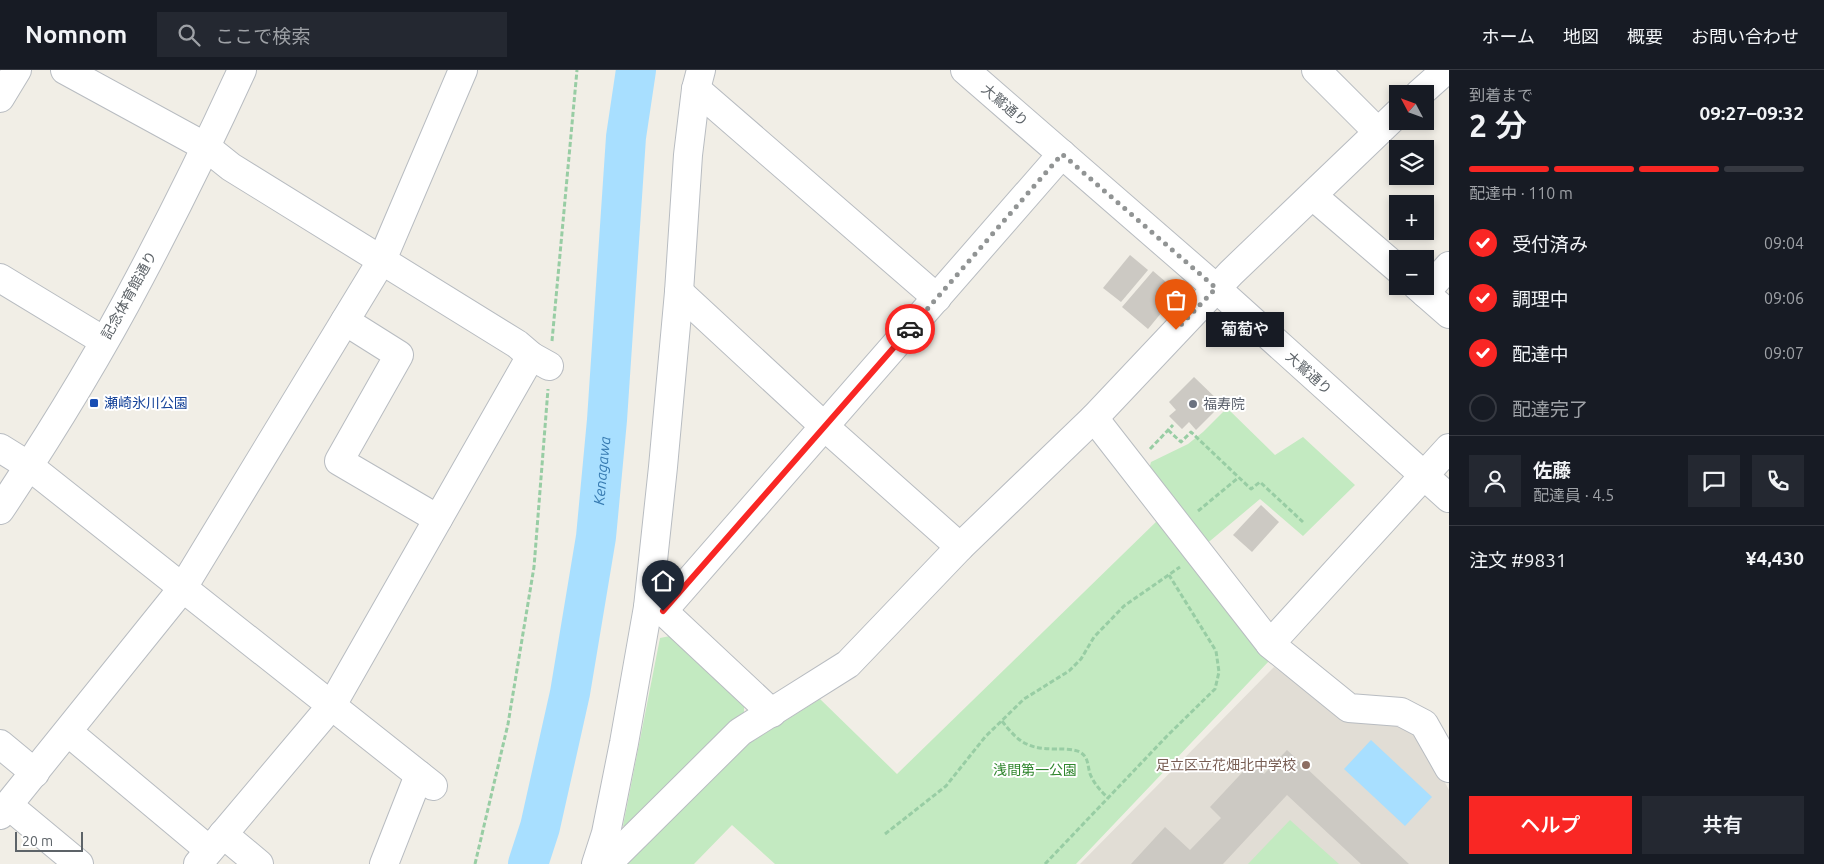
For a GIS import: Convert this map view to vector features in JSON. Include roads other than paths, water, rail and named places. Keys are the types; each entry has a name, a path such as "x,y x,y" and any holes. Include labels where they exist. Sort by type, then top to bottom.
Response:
{"street":[{"path":"0,98 17,70"},
{"path":"65,70 206,148 231,167 517,344 540,361 438,520 332,705 210,850"},
{"name":"記念体育館通り","path":"0,510 29,466 140,278 206,148 242,70"},
{"path":"79,864 4,810 182,589 382,260 463,70"},
{"name":"大鷲通り","path":"966,70 1216,288 1449,498"},
{"path":"1316,70 1378,131"},
{"path":"1430,85 1448,70"},
{"path":"699,80 937,298"},
{"path":"596,864 606,833 616,779 656,609 663,467 679,292 688,155 699,80"},
{"path":"607,864 740,732 848,664 960,547 1094,418 1216,288 1389,121"},
{"path":"656,609 825,427 1062,154"},
{"path":"1313,196 1389,261"},
{"path":"1434,279 1449,266"},
{"path":"0,278 104,341"},
{"path":"679,292 825,427 960,547"},
{"path":"1427,295 1449,314"},
{"path":"345,322 399,355 338,461 438,520"},
{"path":"1094,418 1270,644 1348,708 1401,712 1424,724 1449,768"},
{"path":"0,448 29,466 426,781 384,864"},
{"path":"1270,644 1449,448"},
{"path":"656,609 772,713"},
{"path":"68,732 210,850 259,864"},
{"path":"0,744 35,772"}],"water":[{"path":"1371,740 1432,797 1405,826 1344,769"}],"waterway":[{"name":"Kenagawa","path":"528,864 540,827 570,693 596,537 607,420 626,137 636,70"}],"place":[{"name":"葡萄や","path":"1176,330"},
{"name":"瀬崎氷川公園","path":"94,403"},
{"name":"福寿院","path":"1193,404"},
{"name":"足立区立花畑北中学校","path":"1306,765"}],"park label":[{"name":"浅間第一公園","path":"1035,770"}]}
